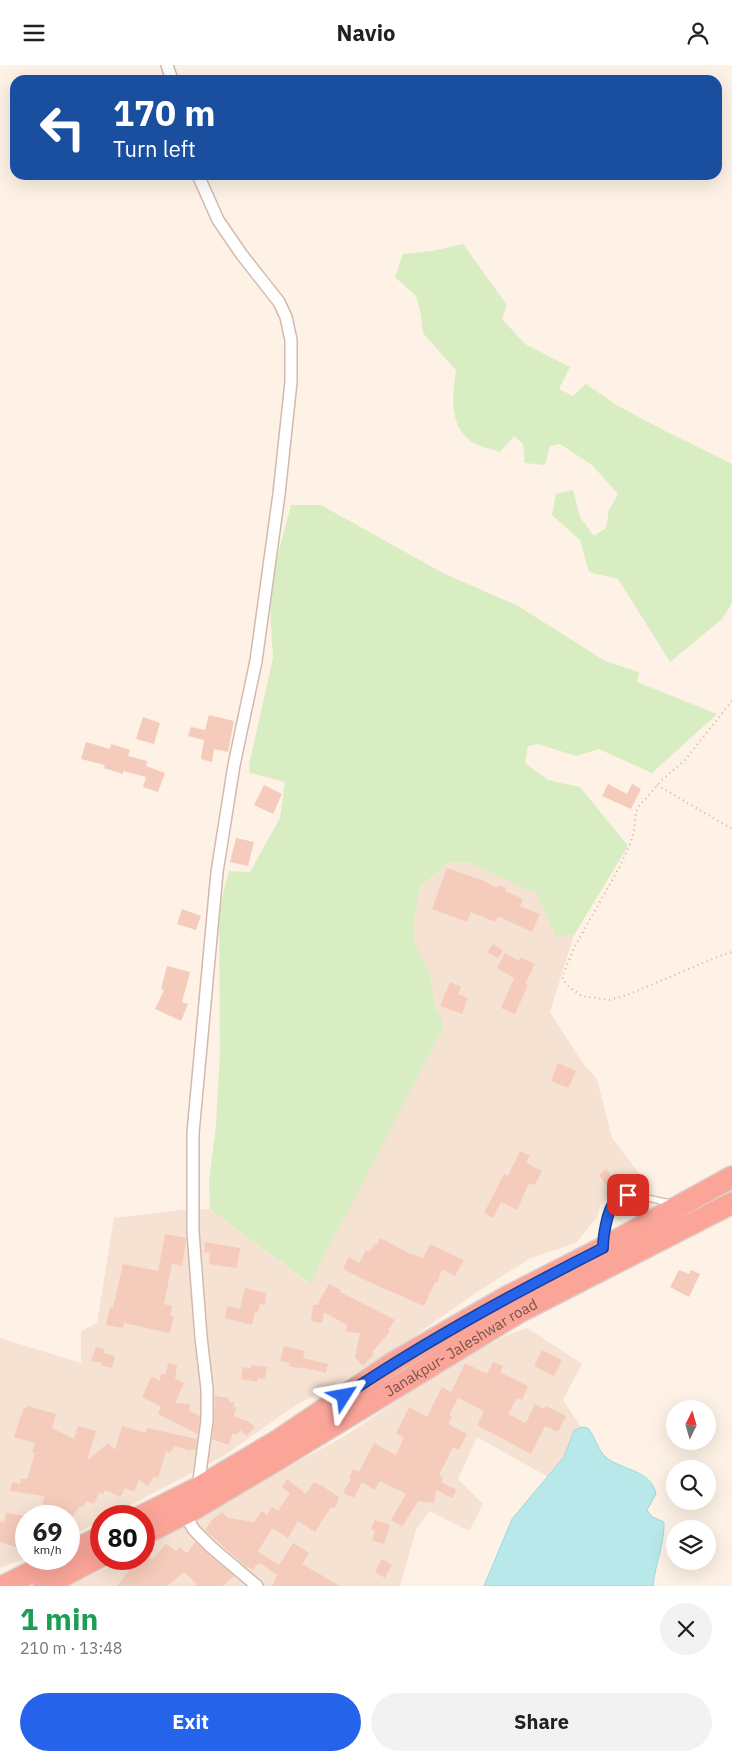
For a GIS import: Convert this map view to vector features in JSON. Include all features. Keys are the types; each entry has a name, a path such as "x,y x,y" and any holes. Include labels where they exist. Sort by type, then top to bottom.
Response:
{"highway":[{"name":"Janakpur- Jaleshwar road","path":"155,1510 198,1488 279,1439 393,1363 507,1297 603,1248 732,1177"},
{"name":"Janakpur- Jaleshwar road","path":"155,1528 283,1456 519,1312 732,1203"},
{"path":"44,1586 90,1562"},
{"path":"2,1585 34,1570"}],"street":[{"path":"198,1488 207,1420 207,1389 200,1337 193,1232 193,1133 217,872 234,765 256,661 279,494 291,382 291,339 286,317 278,302 218,220 200,180"},
{"path":"184,1513 194,1530 257,1586"}],"lane":[{"path":"603,1248 609,1213 613,1204 622,1197 637,1195 680,1205"}],"path":[{"path":"732,701 685,760 657,785 639,806 636,812 631,842 619,869 574,948 563,975 563,980 570,988 582,996 609,1001 732,952"},
{"path":"657,785 732,829"}],"shaded area":[{"path":"467,862 537,894 556,937 574,935 550,1012 582,1062 597,1079 612,1138 650,1188 612,1193 601,1203 597,1217 576,1243 531,1258 474,1294 385,1357 296,1405 222,1457 131,1505 90,1505 90,1526 80,1531 80,1505 15,1505 15,1562 0,1568 0,1338 81,1363 81,1331 97,1323 114,1218 181,1210 210,1209 309,1284 441,1016 435,1006 430,976 413,938 413,928 420,887 448,863"},
{"path":"527,1328 582,1364 563,1400 581,1427 574,1431 564,1457 548,1477 477,1437 458,1479 483,1504 469,1531 429,1511 416,1530 400,1586 68,1586 102,1570 155,1570 155,1542 234,1496 345,1436 442,1370 507,1335"}],"green space":[{"path":"463,244 507,305 502,319 525,344 570,367 559,389 573,396 586,384 618,406 732,464 732,603 722,619 670,662 618,579 589,572 580,540 552,515 556,494 573,490 580,517 594,536 606,528 609,510 618,494 592,465 560,444 550,446 545,465 525,463 523,444 514,436 500,452 470,441 457,424 453,407 456,370 423,333 416,296 395,277 403,254 433,251"},
{"path":"291,505 321,505 443,573 518,606 605,661 639,672 637,682 717,714 652,773 599,749 576,756 538,744 528,746 525,763 548,780 580,787 628,846 574,935 556,937 537,894 467,862 448,863 420,887 413,938 430,976 435,1006 441,1016 443,1028 310,1284 210,1209 209,1180 216,1126 220,1050 219,908 229,871 250,872 280,818 285,782 250,773 249,765 273,658 269,589"}],"water":[{"path":"581,1427 588,1428 607,1458 643,1475 653,1486 656,1494 647,1510 651,1516 664,1522 664,1530 653,1586 484,1586 512,1519 564,1457 574,1431"}],"building":[{"path":"209,715 234,721 228,752 214,749 212,762 201,759 204,740 188,736 191,727 205,730"},
{"path":"143,717 160,723 154,744 136,739"},
{"path":"86,742 110,749 111,744 130,750 128,756 147,761 146,766 165,773 158,792 143,787 146,777 123,771 123,774 104,768 105,765 81,759"},
{"path":"608,784 627,794 632,784 641,789 631,809 602,796"},
{"path":"264,785 282,794 273,814 254,805"},
{"path":"236,838 254,842 248,866 230,862"},
{"path":"447,868 484,881 497,888 498,885 506,888 505,891 523,899 520,906 540,914 532,932 498,916 495,922 471,912 467,922 432,909"},
{"path":"182,909 201,916 196,930 177,924"},
{"path":"493,944 503,950 498,958 487,952"},
{"path":"505,953 519,961 521,957 535,964 525,984 528,985 515,1014 501,1008 514,978 497,968"},
{"path":"167,966 190,972 182,1002 188,1004 181,1021 155,1009 164,990 161,989"},
{"path":"450,982 461,987 458,994 468,998 462,1014 440,1006"},
{"path":"558,1063 576,1071 568,1088 551,1081"},
{"path":"520,1151 530,1156 526,1163 542,1171 535,1185 529,1183 517,1210 501,1202 493,1218 484,1213 504,1174 508,1176"},
{"path":"606,1169 614,1179 606,1185 599,1175"},
{"path":"630,1174 637,1181 630,1188 623,1182"},
{"path":"165,1234 186,1238 182,1266 172,1264 164,1304 172,1306 170,1315 174,1316 170,1333 124,1323 123,1328 106,1325 110,1307 113,1308 123,1264 158,1271"},
{"path":"380,1238 423,1258 430,1244 464,1260 455,1276 442,1269 437,1283 435,1282 424,1306 343,1269 349,1257 359,1263 366,1250 370,1252 374,1244 377,1245"},
{"path":"205,1242 240,1248 237,1268 209,1264 210,1253 204,1252"},
{"path":"679,1270 689,1274 691,1270 700,1274 689,1297 670,1287"},
{"path":"329,1284 341,1290 340,1292 395,1320 388,1330 390,1332 372,1352 374,1354 363,1366 355,1357 360,1333 346,1332 347,1325 324,1312 322,1323 311,1321 313,1305 317,1305"},
{"path":"245,1288 266,1293 265,1305 260,1304 258,1312 255,1312 252,1325 225,1318 227,1306 240,1309"},
{"path":"284,1346 305,1351 303,1358 328,1364 326,1373 300,1367 300,1369 289,1366 290,1363 280,1361"},
{"path":"96,1347 105,1350 104,1353 115,1356 112,1368 102,1366 102,1363 91,1361"},
{"path":"542,1350 562,1360 554,1376 534,1366"},
{"path":"493,1362 503,1366 500,1372 528,1386 522,1400 517,1398 508,1414 526,1423 535,1404 544,1409 546,1406 566,1416 558,1432 545,1426 531,1454 477,1425 484,1411 458,1398 449,1415 452,1417 448,1424 467,1434 459,1450 453,1447 439,1475 443,1478 441,1482 457,1490 452,1498 436,1490 434,1503 418,1501 402,1527 391,1520 406,1494 403,1492 380,1481 375,1490 362,1482 354,1498 343,1493 351,1479 349,1478 353,1469 359,1472 374,1443 396,1455 404,1438 396,1433 409,1407 427,1417 442,1387 451,1392 465,1363 487,1374"},
{"path":"168,1363 177,1365 175,1378 184,1383 175,1403 190,1404 189,1411 200,1416 198,1434 158,1414 161,1407 142,1397 152,1376 160,1381 161,1374 166,1374"},
{"path":"251,1365 267,1367 265,1379 257,1378 257,1382 241,1379 243,1367 251,1368"},
{"path":"215,1396 229,1398 229,1402 234,1402 234,1407 236,1407 234,1416 249,1422 255,1427 247,1436 240,1430 237,1435 233,1433 228,1445 212,1439"},
{"path":"27,1406 56,1414 52,1428 74,1439 78,1426 96,1431 87,1461 108,1443 115,1450 122,1426 146,1433 147,1428 197,1439 196,1450 191,1449 191,1451 174,1446 170,1453 166,1451 158,1478 154,1476 148,1486 139,1480 134,1492 125,1488 120,1497 105,1490 103,1494 99,1493 94,1504 87,1501 82,1508 80,1505 46,1505 42,1504 45,1496 10,1491 12,1482 20,1484 21,1479 27,1479 35,1453 32,1452 35,1443 14,1437 24,1408 26,1409"},
{"path":"287,1479 306,1494 314,1482 322,1486 339,1497 335,1508 331,1507 315,1532 298,1521 288,1538 272,1528 258,1552 279,1565 293,1543 309,1553 302,1564 340,1586 272,1586 277,1575 260,1563 253,1570 245,1566 205,1530 212,1520 222,1512 228,1518 254,1522 262,1511 267,1515 272,1507 278,1511 290,1493 282,1487"},
{"path":"6,1513 15,1514 15,1547 0,1542 0,1521 4,1523"},
{"path":"375,1520 390,1525 384,1544 372,1540 375,1531 371,1529"},
{"path":"195,1542 234,1576 223,1586 195,1586 196,1583 184,1572 167,1586 117,1586 130,1570 155,1570 155,1557 166,1544 176,1551 179,1547 187,1553"},
{"path":"382,1559 392,1565 385,1578 375,1572"}],"route":[{"path":"344,1396 393,1363 507,1297 603,1248 604,1235 613,1204 628,1195"}]}
